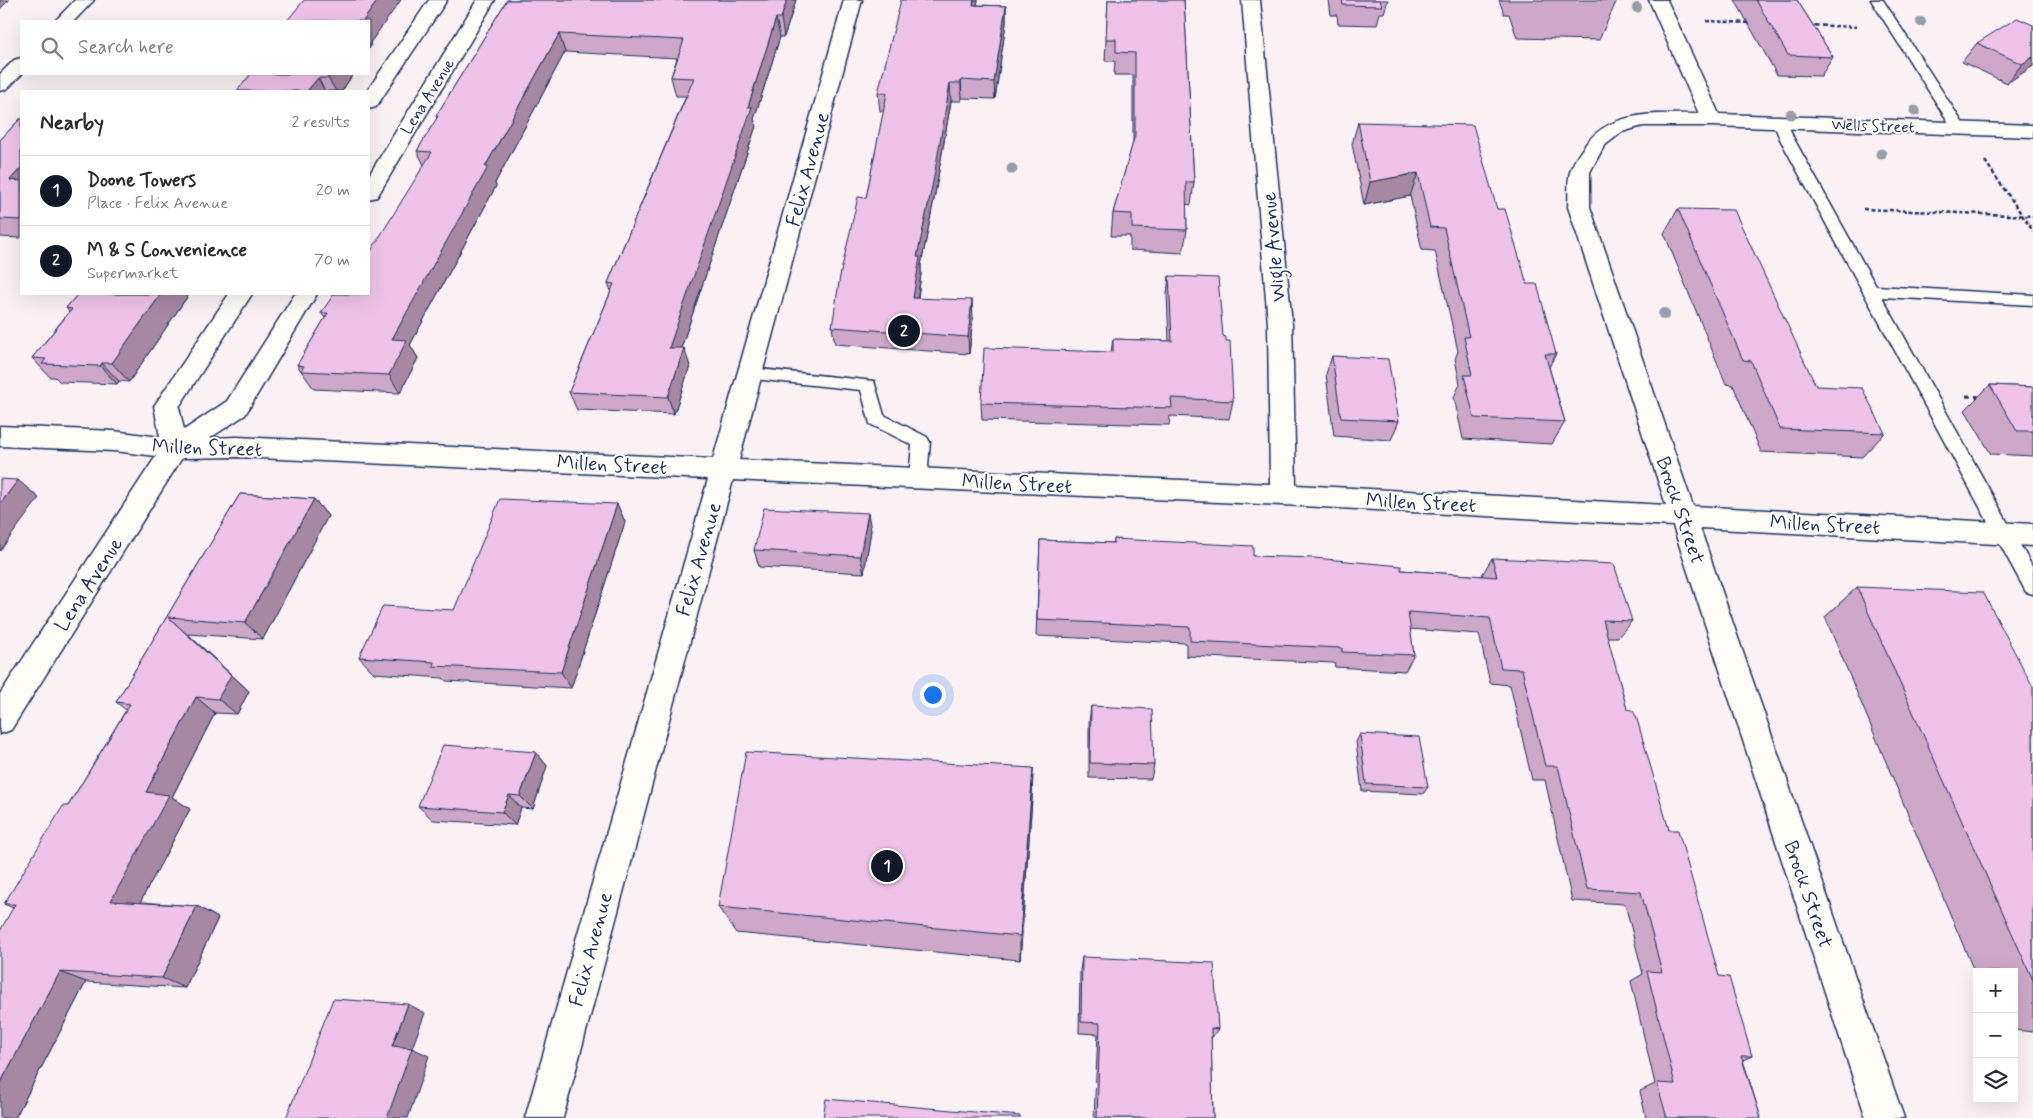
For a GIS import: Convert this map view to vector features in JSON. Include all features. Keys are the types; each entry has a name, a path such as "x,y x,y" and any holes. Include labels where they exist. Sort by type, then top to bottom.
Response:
{"street":[{"path":"65,20 85,0"},
{"path":"370,102 438,0"},
{"name":"Lena Avenue","path":"370,190 486,0"},
{"name":"Felix Avenue","path":"544,1118 854,0"},
{"name":"Wigle Avenue","path":"1250,0 1280,324 1283,495"},
{"path":"1658,0 1712,120"},
{"path":"0,85 20,65"},
{"name":"Brock Street","path":"1712,120 1642,120 1616,128 1597,142 1587,157 1580,172 1579,207 1885,1118"},
{"name":"Wells Street","path":"1712,120 2033,131"},
{"path":"175,448 166,406 240,295"},
{"name":"Lena Avenue","path":"0,720 175,448 236,408 305,295"},
{"name":"Millen Street","path":"0,436 114,441 175,448 237,447 1283,495 2033,535"}],"lane":[{"path":"1877,0 1959,128"},
{"path":"1780,122 1787,139 2033,586"},
{"path":"1872,291 2033,300"},
{"path":"750,374 868,386 876,419 920,442 918,478"}],"path":[{"path":"1705,21 1754,23"},
{"path":"1803,24 1895,29"},
{"path":"1959,128 1975,146 2033,231"},
{"path":"1825,207 2033,216"},
{"path":"1928,394 1985,397"}],"building":[{"path":"304,0 378,0 364,20 288,20"},
{"path":"507,0 787,0 781,18 776,18 748,107 752,107 669,348 684,348 668,397 569,392 614,284 608,283 694,78 671,77 684,40 559,34 485,167 488,167 392,339 407,340 389,375 301,371 304,366 297,365 328,313 321,313 333,295 370,295 370,252 432,152 417,151 438,116 436,116"},
{"path":"901,0 974,0 973,5 1006,6 994,82 961,80 961,83 950,83 934,177 917,257 920,257 913,298 972,300 968,337 832,327 840,276 858,197 866,198 887,93 878,93"},
{"path":"1108,0 1184,0 1194,182 1186,182 1187,230 1132,228 1132,214 1113,213 1135,135 1135,53 1116,52 1116,39 1106,39"},
{"path":"1342,0 1380,0 1382,6 1343,5"},
{"path":"1756,0 1797,0 1833,57 1788,55"},
{"path":"2017,18 2033,25 2033,57 2022,64 1977,43"},
{"path":"250,75 330,75 328,78 318,78 308,90 238,90"},
{"path":"20,119 20,169 10,180 20,181 20,220 0,219 0,140"},
{"path":"1358,122 1473,125 1497,209 1505,209 1527,284 1537,284 1556,354 1545,354 1565,422 1474,418 1464,375 1472,375 1464,337 1469,337 1444,228 1430,227 1418,173 1370,182"},
{"path":"1678,209 1734,210 1816,386 1862,388 1885,433 1780,429 1751,361 1743,360"},
{"path":"1169,276 1218,278 1223,336 1226,337 1226,341 1230,341 1233,401 1171,398 1172,408 981,403 984,348 1113,352 1113,339 1172,341"},
{"path":"77,295 160,295 112,363 102,363 100,366 42,364 46,359 32,358 72,309 66,308"},
{"path":"1332,356 1388,359 1399,421 1341,418"},
{"path":"1990,385 2033,387 2033,431 2017,431"},
{"path":"0,479 18,480 0,504"},
{"path":"240,494 314,499 245,623 168,617 231,675 218,699 196,697 146,792 169,795 111,901 197,906 162,978 60,972 0,1084 0,931 15,904 4,904 63,806 68,806 130,704 116,702"},
{"path":"500,499 617,504 561,672 433,666 434,662 359,657 383,606 454,610"},
{"path":"764,508 868,513 860,556 754,550"},
{"path":"1114,539 1253,546 1253,556 1314,558 1401,566 1401,570 1497,577 1492,558 1614,564 1632,621 1603,620 1627,709 1632,710 1636,716 1669,830 1678,830 1719,976 1729,977 1752,1056 1741,1056 1761,1118 1667,1118 1657,1083 1675,1084 1647,971 1662,972 1641,892 1587,889 1558,766 1545,766 1522,669 1501,668 1490,618 1408,612 1414,655 1342,652 1342,648 1190,641 1190,627 1037,620 1040,540 1114,543"},
{"path":"1857,587 1983,592 2033,687 2033,980"},
{"path":"1091,706 1152,709 1154,765 1090,763"},
{"path":"1360,734 1419,737 1428,787 1366,784"},
{"path":"443,745 536,752 520,796 509,795 502,812 418,806"},
{"path":"746,752 1033,768 1020,936 718,907"},
{"path":"1082,957 1214,963 1218,1029 1211,1028 1213,1118 1097,1118 1100,1023 1081,1022"},
{"path":"333,999 408,1004 392,1046 412,1048 387,1118 286,1118"},
{"path":"826,1099 1020,1116 1020,1118 823,1118"}],"place":[{"name":"M & S Convenience","path":"904,331"},
{"name":"Doone Towers","path":"887,866"}]}
